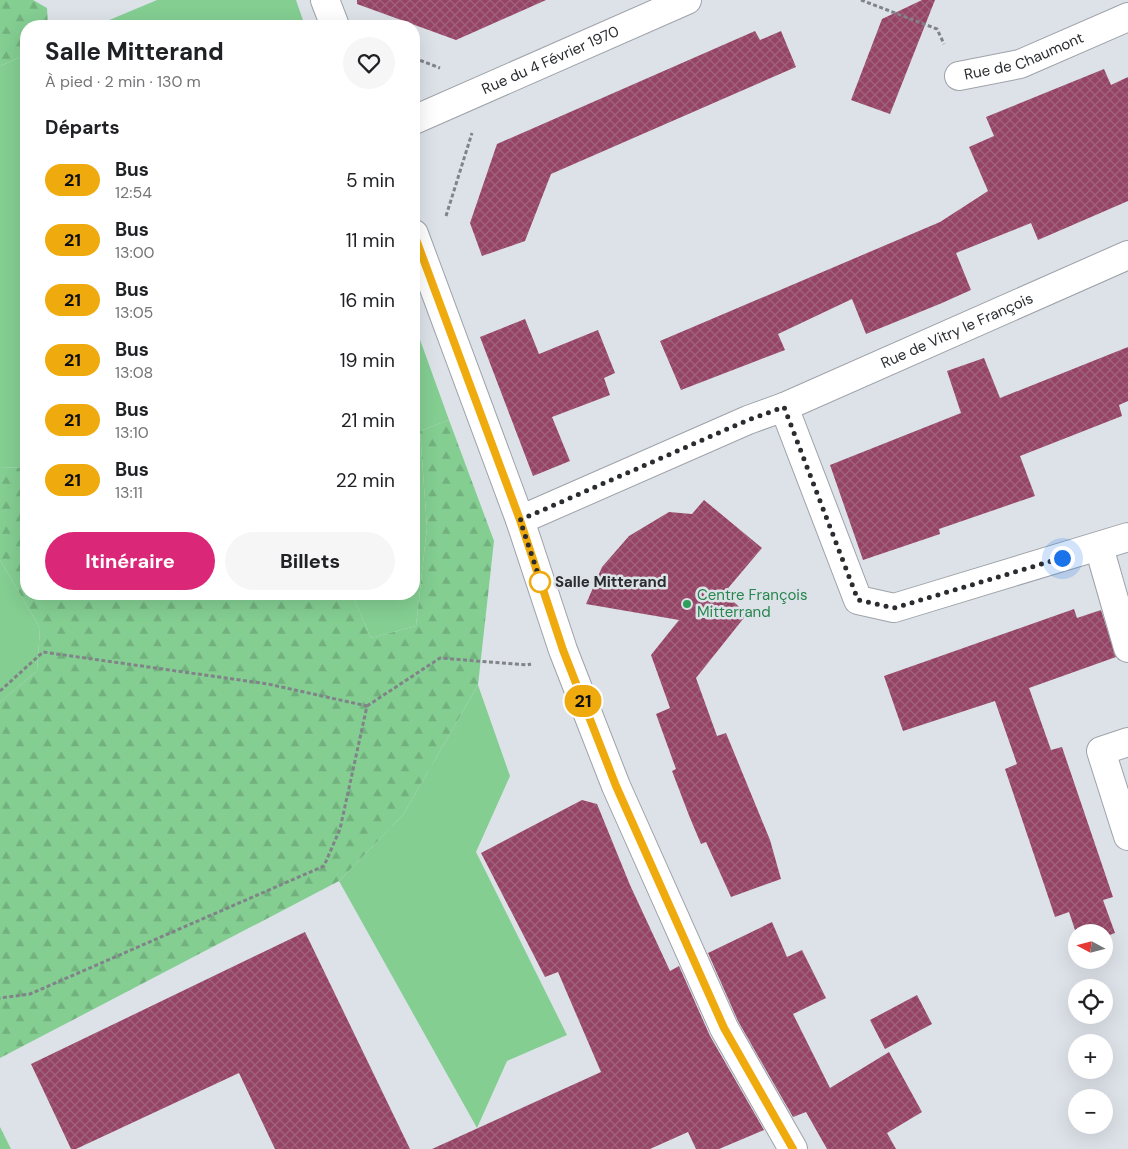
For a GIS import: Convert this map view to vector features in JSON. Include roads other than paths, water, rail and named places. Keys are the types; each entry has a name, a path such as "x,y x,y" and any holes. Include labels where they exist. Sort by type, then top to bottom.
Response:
{"street":[{"path":"325,0 332,20"},
{"name":"Rue du 4 Février 1970","path":"420,117 687,0"},
{"name":"Rue de Chaumont","path":"959,76 1020,64 1128,17"},
{"path":"420,250 520,520 563,650 616,786 724,1028 793,1149"},
{"name":"Rue de Vitry le François","path":"520,520 748,420 784,407 1128,255"},
{"path":"784,407 858,600 894,608 1128,537"},
{"path":"1099,547 1128,648"},
{"path":"1128,742 1101,751 1128,836"}],"place":[{"name":"Salle Mitterand","path":"540,582"},
{"name":"Centre François Mitterrand","path":"687,604"}]}
